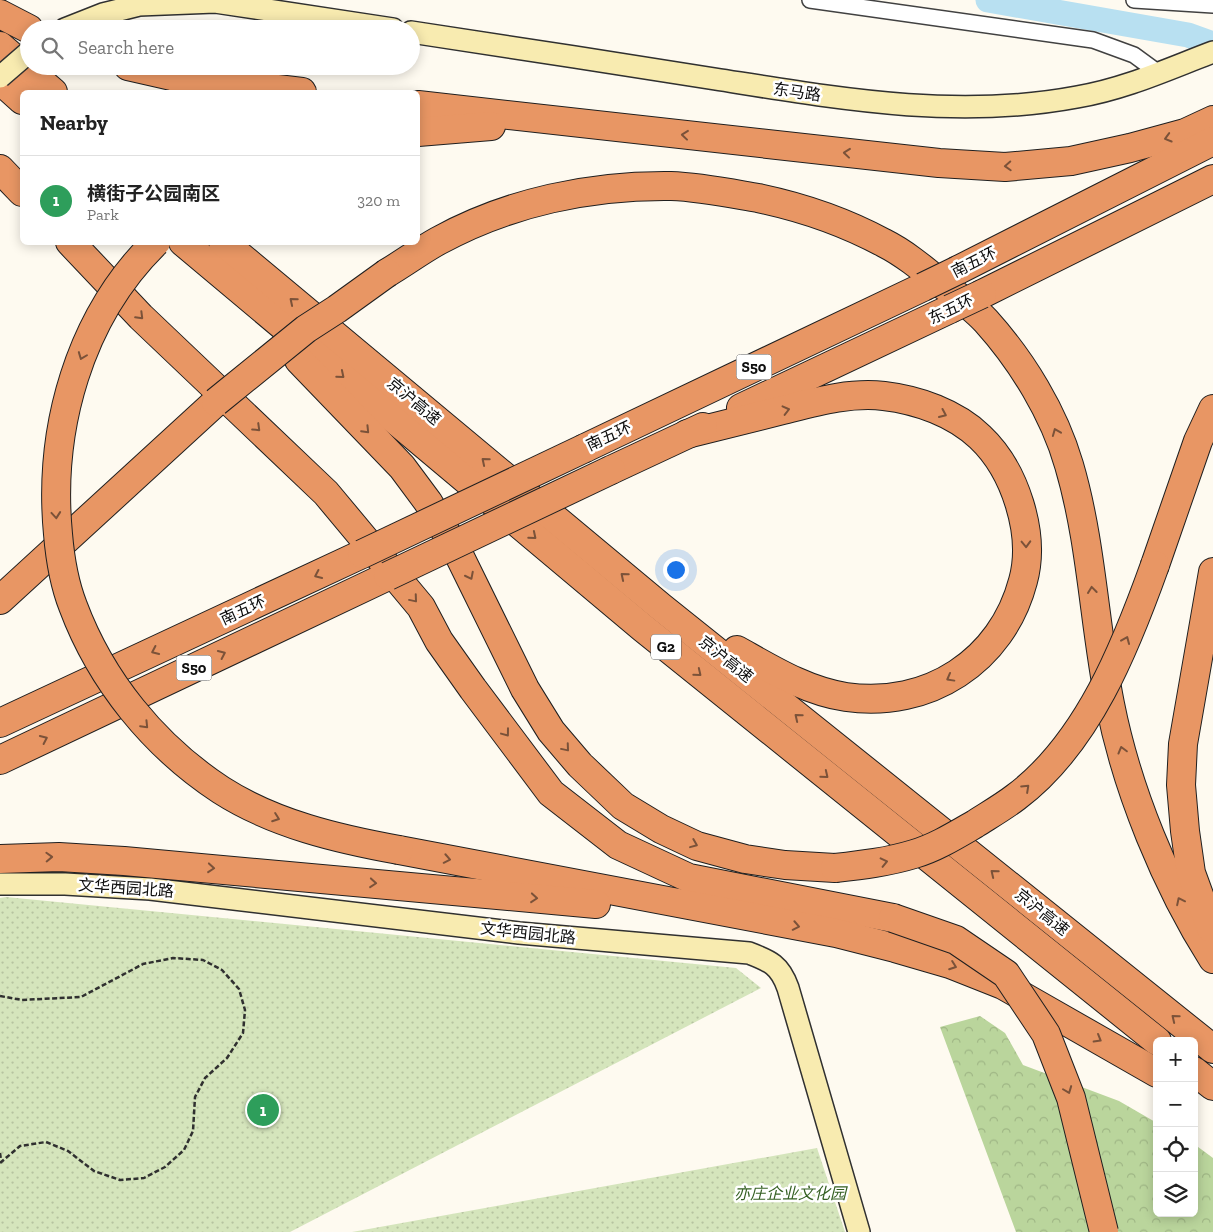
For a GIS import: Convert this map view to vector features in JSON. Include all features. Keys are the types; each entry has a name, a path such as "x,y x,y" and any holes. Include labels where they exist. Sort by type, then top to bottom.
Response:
{"highway":[{"path":"0,14 20,24"},
{"path":"0,46 20,63"},
{"path":"33,75 51,90"},
{"path":"168,75 285,90"},
{"path":"0,79 20,98"},
{"path":"420,105 939,163 1005,167 1071,161 1130,148 1184,133 1213,120"},
{"path":"420,132 498,125 595,125"},
{"name":"南五环","path":"0,723 362,554 923,287 1213,141"},
{"path":"0,168 20,190"},
{"name":"东五环","path":"687,434 950,310 1213,179"},
{"path":"0,600 216,402 306,329 387,273 438,241 468,227 540,201 584,191 672,186 721,191 769,201 824,217 887,244 919,265 983,318 1010,350 1050,418 1068,462 1079,505 1110,706 1132,787 1168,875 1188,916 1213,959"},
{"path":"73,245 141,318 326,493 421,607 450,657 551,794 618,845 689,878 894,918 956,940 1006,974 1046,1034 1071,1098 1104,1232"},
{"path":"153,245 110,298 89,339 72,382 62,420 55,506 61,562 73,606 94,649 111,680 135,714 159,740 192,768 221,790 264,814 350,841 836,933 894,948 968,971 1003,985 1153,1071"},
{"name":"京沪高速","path":"227,245 661,607 1213,1049"},
{"path":"191,249 402,467 428,502 457,550 525,689 551,731 580,765 623,806 661,830 697,846 745,859 785,865 835,868 876,864 915,854 947,840 986,817 1018,796 1043,772 1066,747 1085,720 1103,688 1140,606 1198,441 1213,408"},
{"name":"京沪高速","path":"191,249 643,628 1153,1038"},
{"path":"661,607 780,675 814,689 844,697 871,700 908,695 935,686 960,673 977,659 997,636 1013,609 1024,579 1027,545 1023,514 1012,482 997,458 980,437 956,419 917,402 882,396 848,396 687,434"},
{"name":"南五环","path":"0,760 687,434"},
{"path":"1213,572 1182,744 1180,784 1184,831 1191,872 1213,934"},
{"path":"0,859 59,857 124,860 759,919"},
{"path":"1198,1074 1213,1086"},
{"path":"1198,1096 1213,1105"}],"main road":[{"path":"87,20 102,14 139,5 173,2 215,2 334,20"},
{"name":"东马路","path":"420,33 796,92 877,103 934,108 991,107 1069,99 1118,88 1160,74 1213,52"},
{"path":"0,79 20,60"},
{"name":"文华西园北路","path":"0,884 65,884 150,889 519,933 748,953 766,960 777,967 784,976 859,1232"}],"street":[{"path":"810,0 1093,40 1134,55 1160,74"},
{"path":"1134,0 1213,5"}],"path":[{"path":"0,996 22,1000 81,997 143,964 173,958 203,960 222,970 239,989 245,1010 243,1033 227,1058 205,1078 195,1097 193,1132 184,1150 165,1167 144,1178 120,1180 94,1171 68,1151 46,1142 20,1146 1,1161"},
{"path":"0,1153 1,1161"}],"green space":[{"path":"6,897 736,968 761,988 290,1232 0,1232 0,898"},
{"path":"980,1016 1005,1033 1023,1065 1119,1101 1153,1121 1153,1217 1198,1217 1198,1147 1213,1158 1213,1232 1016,1232 940,1027"},
{"name":"亦庄企业文化园","path":"817,1148 845,1232 352,1232"}],"waterway":[{"path":"988,0 1188,35 1213,44"}],"place":[{"name":"横街子公园南区","path":"263,1110"}]}
